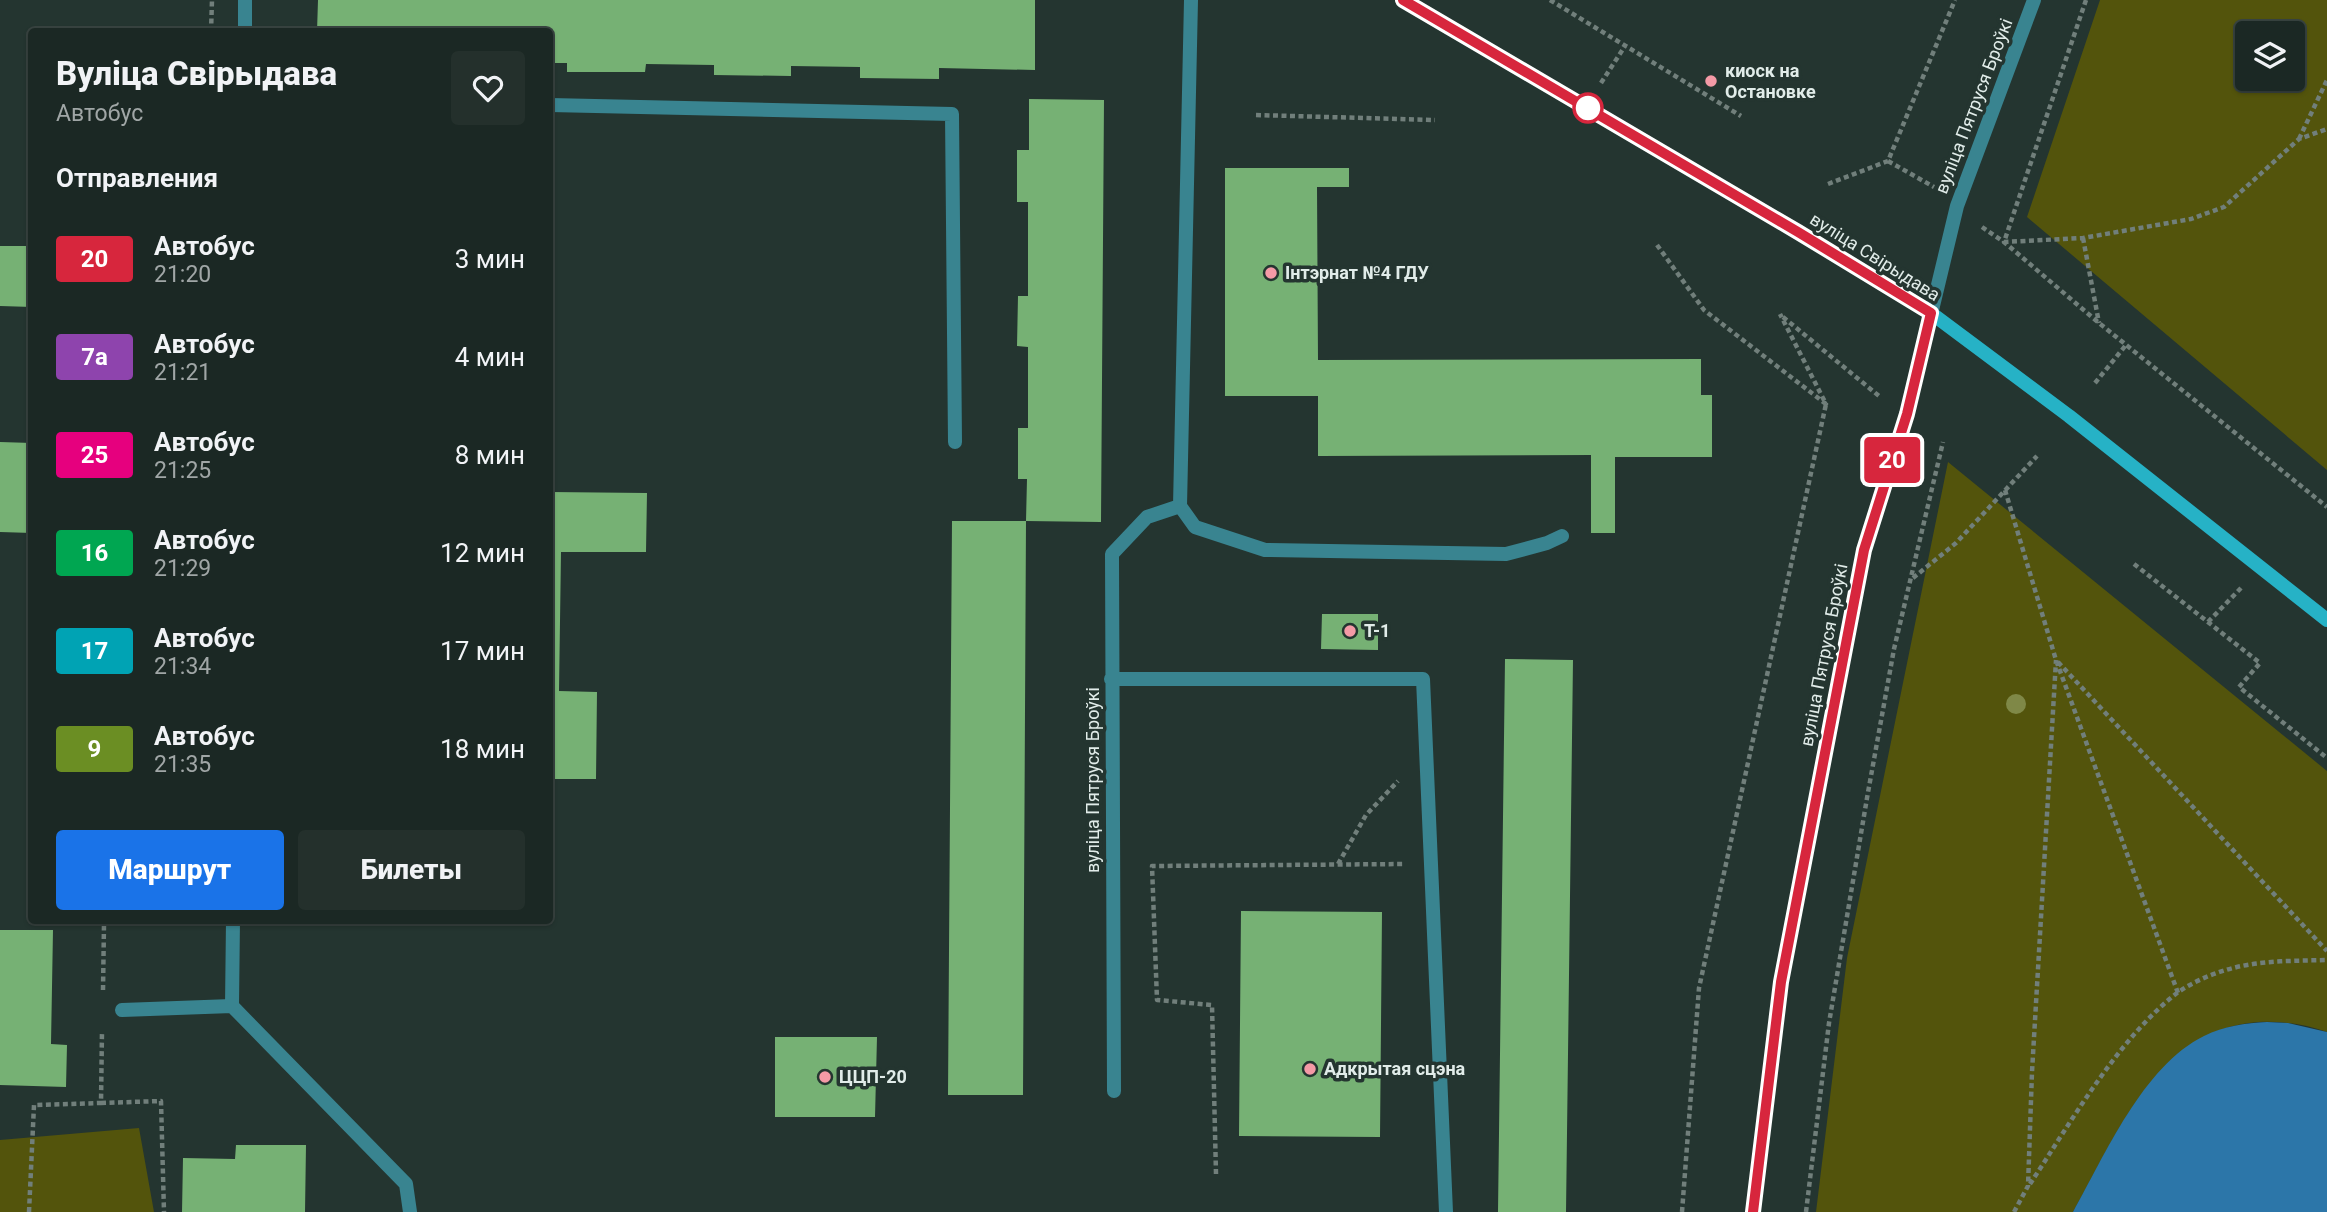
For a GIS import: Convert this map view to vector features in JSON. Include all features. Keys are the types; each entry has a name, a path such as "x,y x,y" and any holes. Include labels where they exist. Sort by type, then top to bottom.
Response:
{"main road":[{"name":"вуліца Свірыдава","path":"1403,0 1931,313 2069,416 2327,620"}],"street":[{"path":"245,0 245,28"},
{"path":"1191,0 1180,506 1195,527 1265,550 1506,554 1547,544 1562,536"},
{"name":"вуліца Пятруся Броўкі","path":"1753,1212 1781,982 1864,550 1907,414 1957,206 2034,0"},
{"path":"553,105 951,114 955,442"},
{"name":"вуліца Пятруся Броўкі","path":"1114,1091 1112,554 1147,517 1180,506"},
{"path":"1111,679 1423,679 1446,1212"},
{"path":"233,924 232,1006 406,1184 410,1212"},
{"path":"121,1010 232,1006"}],"path":[{"path":"211,28 212,0"},
{"path":"1550,0 1741,116"},
{"path":"1828,184 1888,161 1955,0"},
{"path":"2004,242 2085,0"},
{"path":"1586,107 1625,46"},
{"path":"2004,242 2083,237 2191,219 2224,206 2299,138 2327,80"},
{"path":"1256,115 1435,120"},
{"path":"2299,138 2327,129"},
{"path":"1888,161 1935,187"},
{"path":"1982,227 2004,242 2099,323 2327,507"},
{"path":"2083,237 2099,323"},
{"path":"1657,245 1704,310 1826,404"},
{"path":"1682,1212 1699,988 1826,404 1780,314 1879,396"},
{"path":"2095,383 2126,345"},
{"path":"1806,1212 1834,996 1894,649 1943,442"},
{"path":"1912,579 1956,543 2037,456"},
{"path":"2005,490 2056,660 2178,993"},
{"path":"2134,564 2260,663 2239,687 2327,758"},
{"path":"2208,622 2261,567"},
{"path":"2056,660 2327,951"},
{"path":"2028,1186 2032,1059 2056,660"},
{"path":"1338,864 1366,815 1426,753"},
{"path":"1216,1174 1212,1005 1157,1000 1152,866 1406,864 1407,877"},
{"path":"103,993 104,924"},
{"path":"2014,1212 2028,1186 2130,1040 2178,993 2202,979 2228,969 2261,963 2327,960"},
{"path":"101,1104 103,1020"},
{"path":"29,1212 34,1105 161,1101 164,1212"}],"shaded area":[{"path":"2100,0 2327,0 2327,470 2027,217"},
{"path":"1948,462 2327,771 2327,1032 2293,1024 2258,1022 2223,1029 2193,1044 2167,1065 2144,1091 2124,1120 2073,1212 1816,1212 1847,958"},
{"path":"139,1128 154,1212 0,1212 0,1140"}],"water":[{"path":"2267,1022 2288,1023 2327,1032 2327,1212 2073,1212 2112,1139 2162,1068 2182,1050 2204,1036 2235,1026"}],"building":[{"path":"318,0 1035,0 1035,70 939,68 939,79 860,78 860,67 791,66 791,76 714,75 714,65 646,64 645,72 567,72 567,63 553,63 553,28 317,28"},
{"path":"1029,99 1104,100 1101,522 1026,521 1027,479 1018,479 1018,428 1028,428 1028,347 1017,346 1018,296 1028,296 1028,202 1017,202 1017,150 1029,150"},
{"name":"Інтэрнат №4 ГДУ","path":"1225,168 1349,168 1349,187 1317,187 1318,360 1701,359 1701,395 1712,395 1712,457 1615,457 1615,533 1591,533 1591,455 1318,456 1318,396 1225,396"},
{"path":"0,246 28,246 28,307 0,306"},
{"path":"0,442 28,443 28,533 0,532"},
{"path":"553,492 647,493 646,552 561,552 559,691 597,692 596,779 553,779"},
{"path":"952,521 1026,521 1023,1095 948,1095"},
{"name":"Т-1","path":"1322,614 1378,614 1378,650 1321,649"},
{"path":"1505,659 1573,660 1566,1212 1498,1212"},
{"name":"Адкрытая сцэна","path":"1241,911 1382,912 1380,1137 1239,1136"},
{"path":"0,930 53,930 51,1044 67,1045 66,1087 0,1085"},
{"name":"ЦЦП-20","path":"775,1037 877,1037 875,1117 775,1117"},
{"path":"236,1145 306,1145 305,1212 182,1212 183,1158 235,1159"}],"bus line":[{"name":"20","path":"1403,0 1931,313 1907,414 1864,550 1781,982 1753,1212"}],"place":[{"name":"киоск на Остановке","path":"1711,81"},
{"name":"Інтэрнат №4 ГДУ","path":"1271,273"},
{"name":"Т-1","path":"1350,631"},
{"name":"Адкрытая сцэна","path":"1310,1069"},
{"name":"ЦЦП-20","path":"825,1077"}]}
